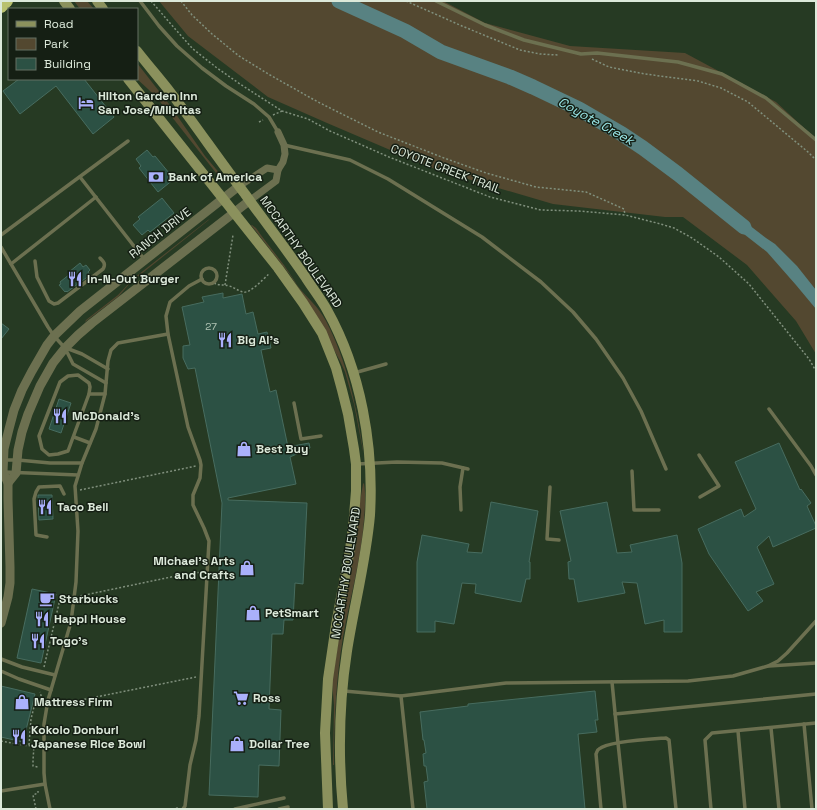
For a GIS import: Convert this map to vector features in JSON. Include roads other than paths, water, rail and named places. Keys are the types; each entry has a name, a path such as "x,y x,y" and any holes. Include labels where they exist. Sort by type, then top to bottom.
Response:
{"highway":[{"path":"1,7 7,1"}],"main road":[{"name":"MCCARTHY BOULEVARD","path":"138,52 172,94 291,257 326,309 335,326 353,373 363,411 367,437 371,491 370,517 366,545 349,634 342,691 340,758 343,809"},
{"name":"MCCARTHY BOULEVARD","path":"129,80 296,292 322,333 336,368 348,414 356,464 354,516 351,543 328,679 325,733 328,809"}],"street":[{"path":"8,483 16,473 18,450 22,432 36,395 47,374 65,348 78,335 276,181 278,170 283,162 285,154 284,145 278,132"},
{"path":"239,186 267,168 278,170"},
{"name":"RANCH DRIVE","path":"1,623 10,583 8,483 2,472 2,460 8,429 22,390 54,336 93,300 239,186"}],"lane":[{"path":"140,1 159,26 177,46 202,68 254,104 269,117 278,132"},
{"path":"436,1 485,25 524,40 581,54 597,53 678,62 722,74 766,98 816,140"},
{"path":"1,235 128,141"},
{"path":"284,145 350,160 388,179 482,237 541,282 573,312 596,339 623,378 641,411 666,469"},
{"path":"80,177 145,260"},
{"path":"11,264 96,197"},
{"path":"1,247 38,311 54,336 65,348 73,364 106,383"},
{"path":"35,261 36,277 49,301 54,304 58,303 103,269 105,263 100,258"},
{"path":"206,269 214,270 217,275 216,281 211,284 205,283 202,279 201,276 206,269"},
{"path":"183,809 185,806 190,765 196,740 199,716 209,542 193,505 193,495 200,478 201,465 188,427 168,334 166,316 170,302 189,286 202,279"},
{"path":"50,809 44,773 44,724 48,700 70,626 74,596 78,531 75,486 82,463 96,429 105,394 108,361 111,350 118,343 168,334"},
{"path":"65,348 82,354 108,369"},
{"path":"353,373 386,364"},
{"path":"78,375 89,383 89,394 68,450 58,454 49,455 42,449 40,436 60,382 68,376 78,375"},
{"path":"89,394 105,394"},
{"path":"294,403 301,439 321,436"},
{"path":"769,409 816,475"},
{"path":"74,437 90,443"},
{"path":"699,455 719,486 700,497"},
{"path":"2,460 82,463"},
{"path":"356,464 442,463 465,469 460,487 461,510"},
{"path":"632,471 634,510 659,510"},
{"path":"2,472 78,475"},
{"path":"47,537 36,535 34,499 36,492 39,487 60,486 64,494"},
{"path":"550,487 548,540 559,540"},
{"path":"342,691 401,696 506,683 688,681 733,676 768,666 778,661 816,621"},
{"path":"1,659 22,668 55,675"},
{"path":"768,666 816,663"},
{"path":"1,672 19,680 51,690"},
{"path":"612,682 625,809"},
{"path":"615,714 816,694"},
{"path":"401,696 413,809"},
{"path":"712,809 705,740 712,734 816,723"},
{"path":"804,724 812,809"},
{"path":"771,728 779,809"},
{"path":"738,731 745,809"},
{"path":"601,809 596,754 598,750 618,743 666,738 669,740 676,809"},
{"path":"1,791 45,784"},
{"path":"235,809 284,798"},
{"path":"279,809 288,807"}],"water":[{"path":"731,211 775,244 797,266 816,290 816,309 767,252 726,220"}],"waterway":[{"name":"Coyote Creek","path":"339,1 405,31 441,52 510,77 579,109 643,148 744,227"}],"place":[{"name":"Hilton Garden Inn San Jose/Milpitas","path":"86,103"},
{"name":"Bank of America","path":"156,177"},
{"name":"In-N-Out Burger","path":"75,279"},
{"name":"Big Al's","path":"225,340"},
{"name":"McDonald's","path":"60,416"},
{"name":"Best Buy","path":"244,449"},
{"name":"Taco Bell","path":"45,507"},
{"name":"Michael's Arts and Crafts","path":"247,568"},
{"name":"Starbucks","path":"47,599"},
{"name":"PetSmart","path":"253,613"},
{"name":"Happi House","path":"42,619"},
{"name":"Togo's","path":"38,641"},
{"name":"Ross","path":"241,698"},
{"name":"Mattress Firm","path":"22,702"},
{"name":"Kokolo Donburi Japanese Rice Bowl","path":"19,737"},
{"name":"Dollar Tree","path":"237,744"}]}
